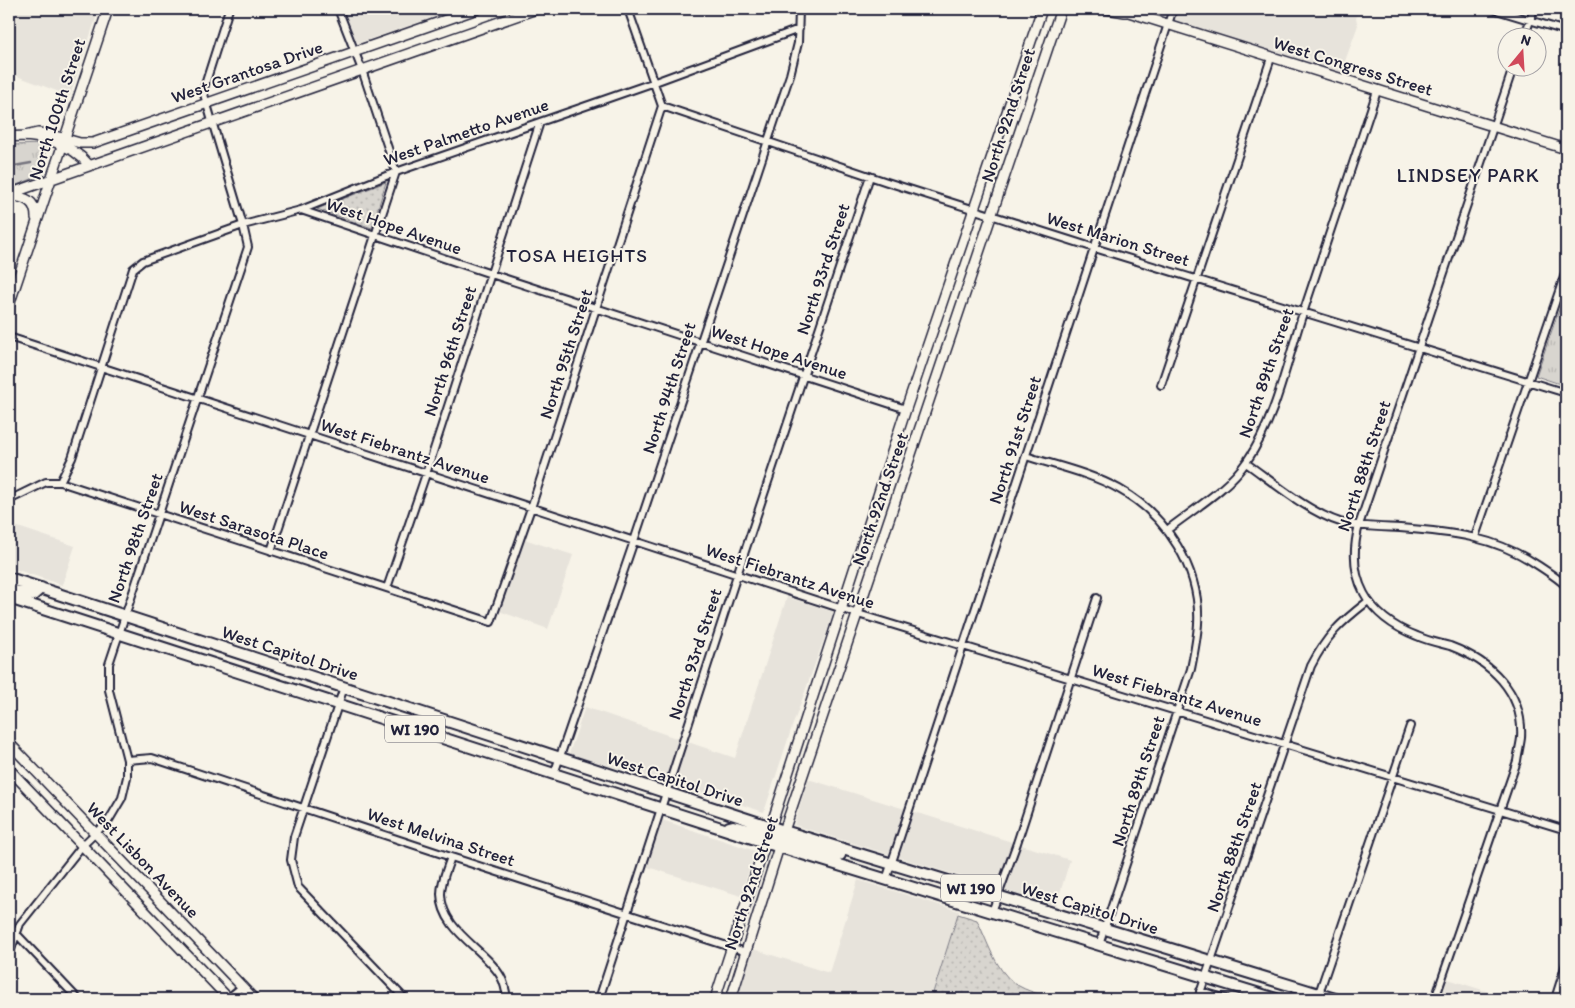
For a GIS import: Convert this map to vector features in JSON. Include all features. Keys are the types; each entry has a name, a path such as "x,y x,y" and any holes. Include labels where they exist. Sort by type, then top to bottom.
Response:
{"main road":[{"name":"North 100th Street","path":"9,305 108,9"},
{"name":"West Grantosa Drive","path":"9,137 25,136 63,142 93,144 477,9"},
{"name":"West Grantosa Drive","path":"9,195 51,178 536,9"},
{"path":"1031,9 1039,18"},
{"name":"North 92nd Street","path":"716,999 906,409 1042,9"},
{"name":"North 92nd Street","path":"731,999 782,840 993,215 1060,9"},
{"name":"West Congress Street","path":"1107,9 1130,13"},
{"name":"West Congress Street","path":"1119,9 1566,149"},
{"name":"West Grantosa Drive","path":"63,142 89,165"},
{"path":"9,195 30,200 36,212 36,223"},
{"name":"West Capitol Drive","path":"9,578 665,792 768,835 886,880 1276,999"},
{"path":"9,590 33,596 41,588"},
{"name":"West Capitol Drive","path":"9,598 724,829 768,835"},
{"name":"West Lisbon Avenue","path":"9,743 254,999"},
{"name":"West Lisbon Avenue","path":"9,769 228,999"},
{"path":"768,835 782,840"},
{"name":"West Capitol Drive","path":"782,840 851,851 1211,961 1318,997 1335,999"}],"street":[{"name":"North 98th Street","path":"9,955 20,924 82,846 108,820 122,798 127,777 127,760 109,690 109,664 248,247 203,91 229,9"},
{"path":"271,551 396,172 362,70 338,9"},
{"path":"628,9 662,106"},
{"name":"North 94th Street","path":"554,774 790,75 798,43 799,9"},
{"name":"North 91st Street","path":"886,880 1173,9"},
{"path":"1493,9 1566,31"},
{"path":"1527,28 1534,9"},
{"name":"West Palmetto Avenue","path":"102,368 133,270 143,261 243,225 301,210 396,172 655,82 799,29"},
{"path":"1161,385 1271,58"},
{"name":"North 88th Street","path":"1198,999 1311,666 1322,646 1342,622 1368,602 1358,581 1354,554 1359,525 1510,78"},
{"name":"North 89th Street","path":"1099,945 1196,649 1198,622 1196,598 1182,552 1167,530 1230,481 1246,463 1257,445 1271,415 1303,311 1377,91"},
{"name":"West Marion Street","path":"662,106 766,142 1093,247 1566,393"},
{"name":"North 95th Street","path":"491,622 597,309 662,106"},
{"name":"North 96th Street","path":"387,588 540,122"},
{"name":"North 93rd Street","path":"599,999 665,792 870,176"},
{"name":"West Hope Avenue","path":"301,210 597,309 906,409"},
{"path":"1475,537 1566,272"},
{"name":"West Fiebrantz Avenue","path":"9,337 841,609 1566,830"},
{"path":"60,482 72,458 102,368"},
{"path":"1026,456 1096,478 1120,489 1144,506 1167,530"},
{"path":"1246,463 1323,516 1359,525 1449,532 1475,537 1528,558 1565,581"},
{"name":"West Sarasota Place","path":"9,500 46,482 60,482 491,622"},
{"path":"992,912 1097,598"},
{"path":"1368,602 1388,622 1416,636 1451,647 1474,657 1491,668 1512,692 1518,713 1521,736 1517,761 1435,999"},
{"path":"344,687 294,837 291,860 298,887 405,999"},
{"path":"1318,997 1410,726"},
{"name":"West Melvina Street","path":"127,760 152,758 746,952"},
{"path":"451,857 441,894 447,917 500,976 505,987 507,999"},
{"path":"9,926 78,999"},
{"path":"1554,999 1566,964"},
{"path":"228,999 242,987"},
{"path":"1200,991 1227,999"}],"shaded area":[{"path":"9,9 99,9 70,96 9,73"},
{"path":"343,9 457,9 359,43 355,40"},
{"path":"1173,9 1359,9 1356,19 1358,25 1339,78 1167,24"},
{"path":"9,524 75,546 62,585 9,567"},
{"path":"524,539 573,555 548,629 499,611"},
{"path":"787,597 834,612 792,727 764,812 569,754 585,707 735,758"},
{"path":"808,779 1070,860 1056,906 794,825"},
{"path":"653,817 755,851 741,896 638,864"},
{"path":"858,880 959,911 931,999 737,999 753,949 829,973"},
{"path":"1448,979 1511,999 1441,999"}],"green space":[{"path":"48,144 37,177 9,188 9,145"},
{"path":"386,182 372,228 317,209"},
{"path":"1566,290 1566,386 1536,376"},
{"path":"958,914 977,920 992,954 1007,977 1030,991 1057,999 931,999"}],"waterway":[{"path":"9,167 31,163"}],"district":[{"name":"LINDSEY PARK","path":"1468,175"},
{"name":"TOSA HEIGHTS","path":"577,255"}]}
